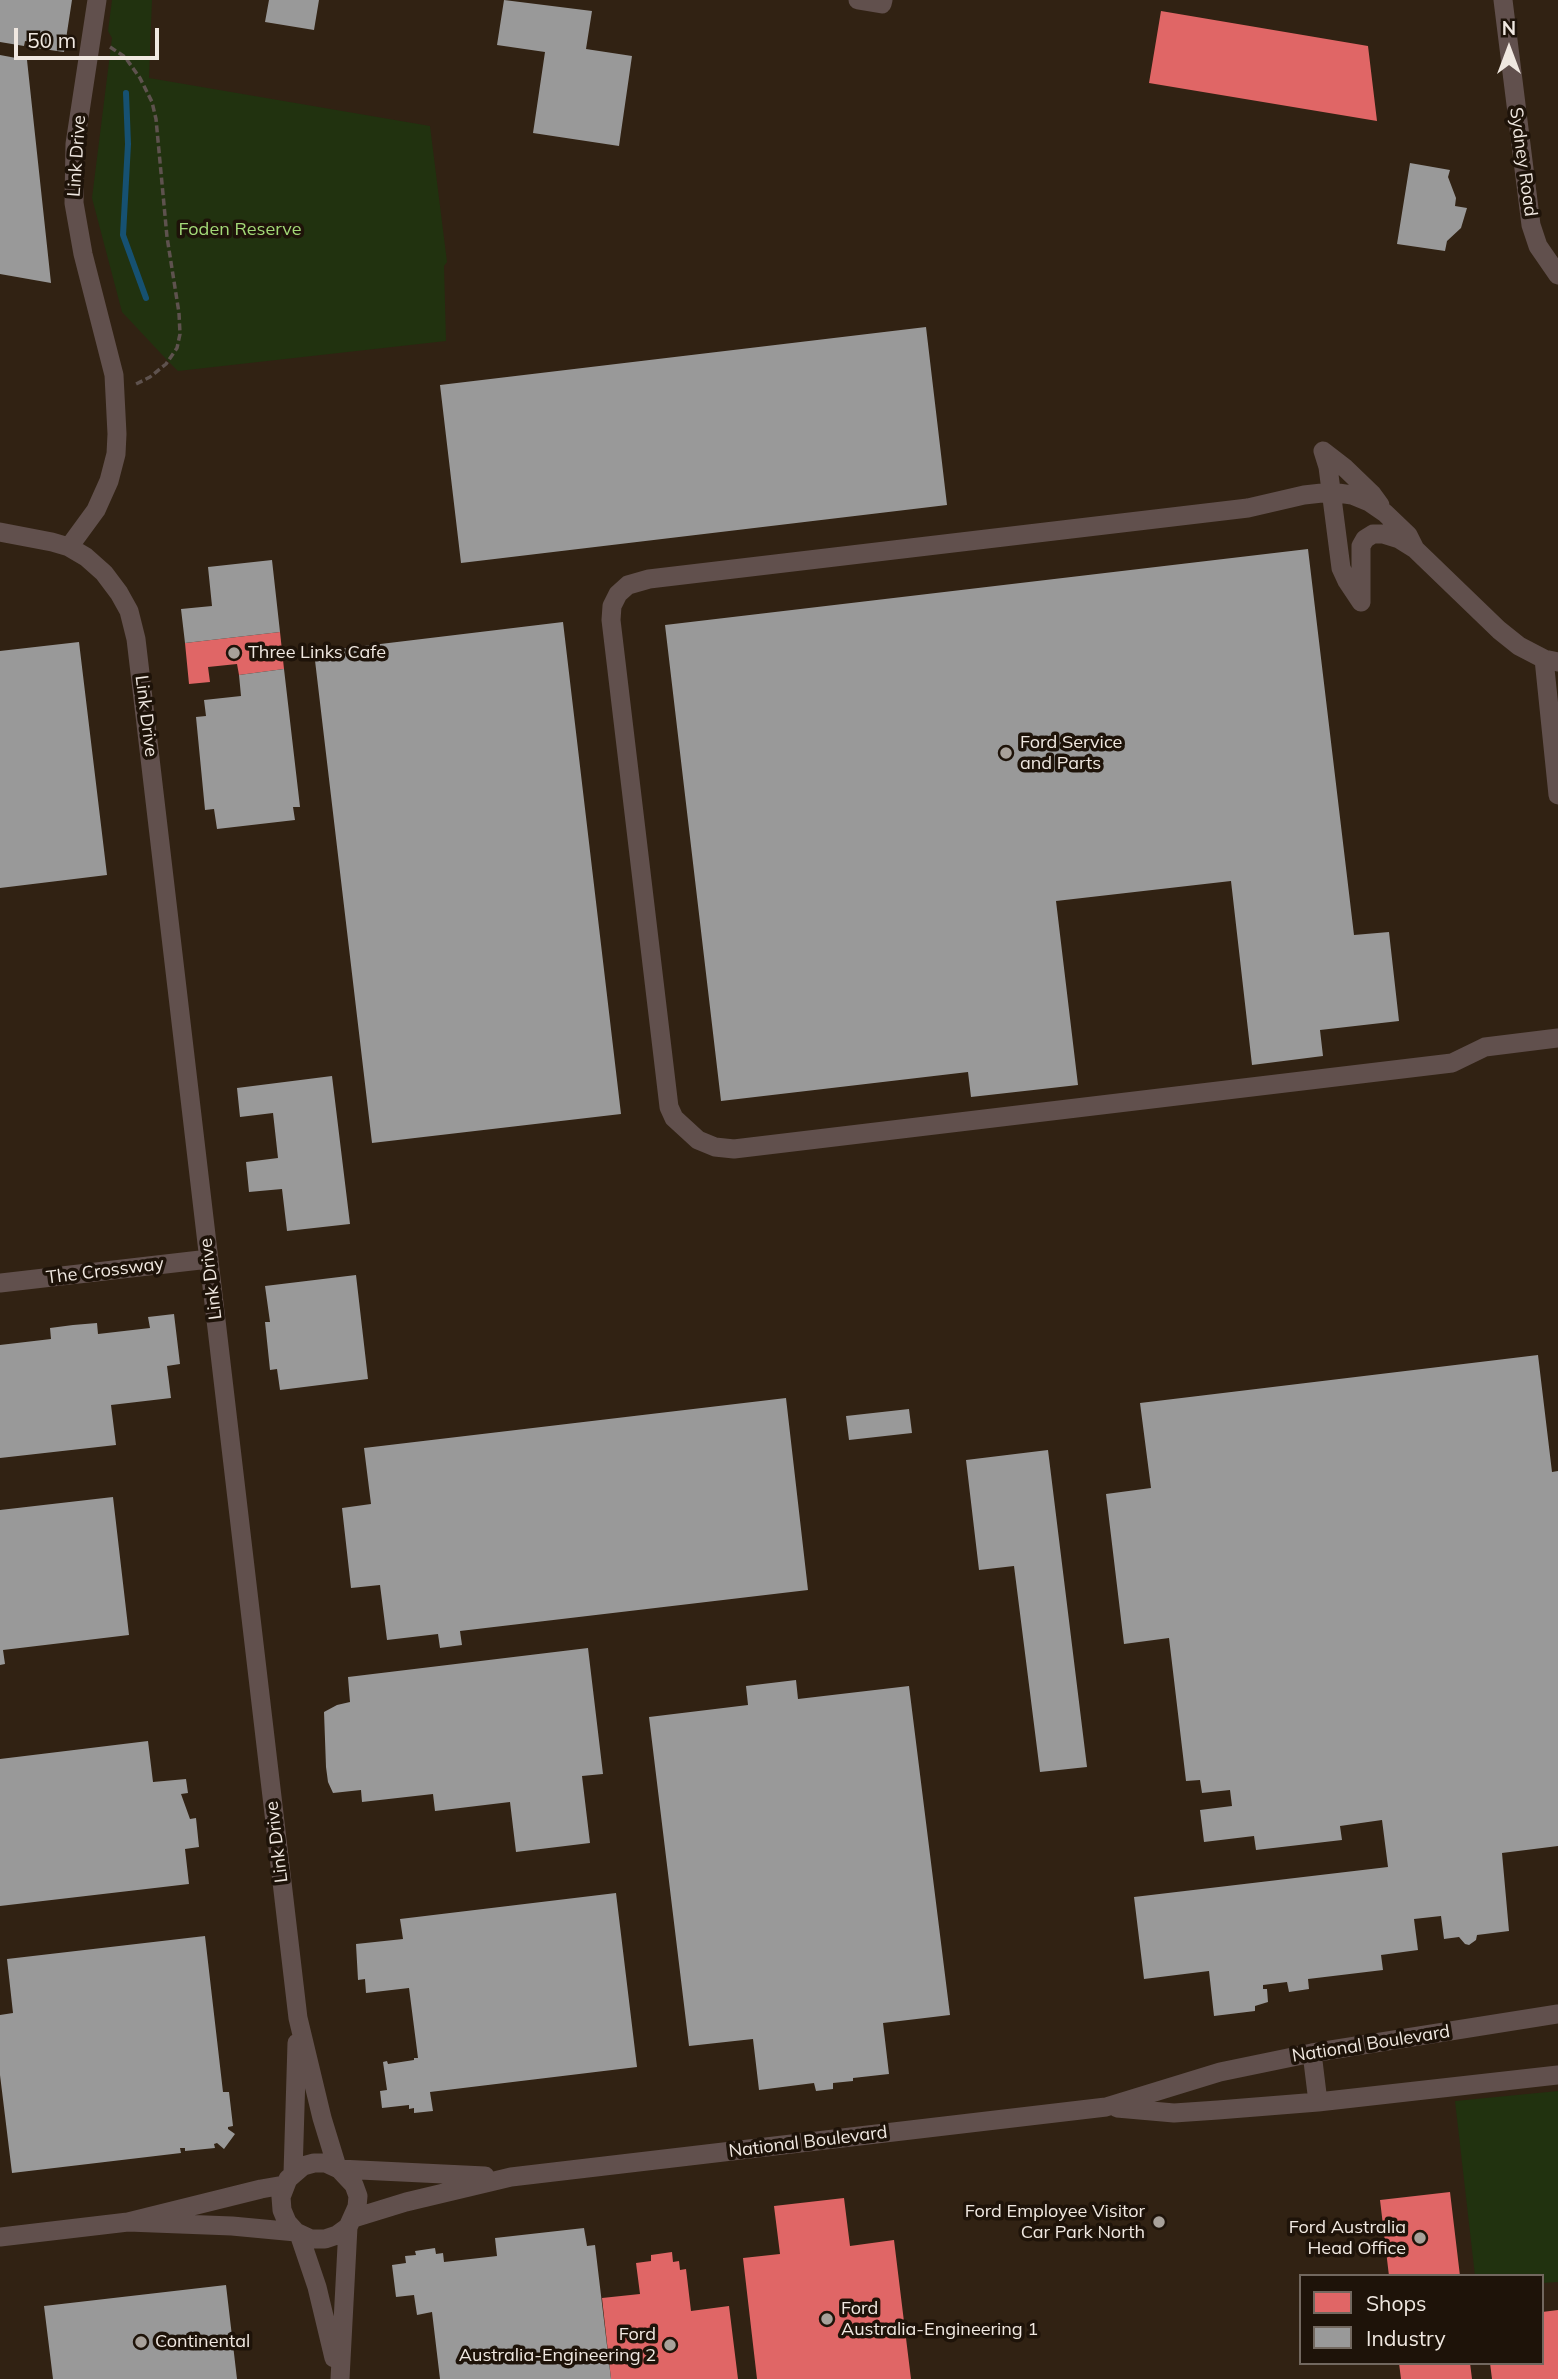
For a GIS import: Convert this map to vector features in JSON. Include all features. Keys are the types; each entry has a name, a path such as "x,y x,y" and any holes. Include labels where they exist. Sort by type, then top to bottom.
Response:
{"street":[{"name":"Link Drive","path":"97,0 75,144 74,203 76,226 108,349 116,393 116,454 109,481 77,552 104,573 120,593 129,611 136,639 298,2018 322,2118 338,2168"},
{"path":"858,0 882,4 883,0"},
{"name":"Sydney Road","path":"1503,0 1531,225 1538,246 1558,275"},
{"path":"1385,513 1372,494 1345,468 1322,451 1328,467 1341,568 1362,602 1362,546 1365,539 1373,534 1383,534 1399,539 1415,549 1499,630 1519,646 1551,661 1558,794"},
{"path":"1415,549 1408,535 1369,502 1352,495 1331,492 1304,495 1248,508 649,579 637,581 618,594 612,606 611,620 665,1085 674,1118 698,1140 715,1147 734,1149 1452,1063 1485,1047 1558,1038"},
{"path":"0,532 77,552"},
{"path":"1338,545 1362,546"},
{"name":"The Crossway","path":"0,1283 209,1259"},
{"name":"National Boulevard","path":"351,2223 406,2202 511,2177 1106,2107 1220,2072 1312,2053 1558,2014"},
{"name":"Link Drive","path":"289,2179 298,2018"},
{"path":"1312,2053 1318,2102"},
{"name":"National Boulevard","path":"1106,2107 1174,2113 1318,2102 1558,2075"},
{"path":"314,2163 338,2168 354,2185 358,2196 351,2223 340,2379 317,2287 298,2233 287,2222 282,2210 281,2197 289,2179 303,2166 314,2163"},
{"name":"National Boulevard","path":"338,2168 511,2177"},
{"path":"0,2237 128,2222 261,2189 289,2179"},
{"path":"128,2222 232,2226 298,2233 311,2239 325,2239 337,2235 351,2223"}],"path":[{"path":"90,44 112,48 125,57 152,102 167,237 179,313 177,348 166,364 150,377 116,393"}],"shaded area":[{"path":"0,0 1558,0 1558,2379 0,2379"}],"green space":[{"name":"Foden Reserve","path":"112,0 152,0 149,78 430,126 447,262 444,266 446,341 178,371 168,361 122,312 92,198 112,38 108,31"},
{"path":"1558,2091 1558,2282 1544,2283 1544,2274 1475,2274 1455,2101"}],"building: Shops":[{"path":"1161,11 1368,46 1377,121 1149,83"},
{"name":"Three Links Cafe","path":"280,632 284,669 239,675 237,664 208,667 210,682 189,684 185,643"},
{"name":"Ford Australia Head Office","path":"1450,2192 1460,2274 1389,2274 1380,2200"},
{"name":"Ford Australia-Engineering 1","path":"844,2198 850,2246 894,2240 911,2379 757,2379 743,2258 780,2254 774,2206"},
{"name":"Ford Australia-Engineering 2","path":"672,2252 673,2262 679,2261 680,2270 686,2269 691,2311 729,2306 738,2379 611,2379 602,2298 640,2294 636,2263 651,2261 651,2255"},
{"path":"1558,2310 1558,2379 1492,2379 1490,2365 1544,2365 1544,2312"},
{"path":"1399,2365 1470,2365 1472,2379 1401,2379"}],"building: Industry":[{"path":"0,0 72,0 64,52 36,48 37,43 25,41 24,46 0,42"},
{"path":"269,0 319,0 314,30 265,22"},
{"path":"504,0 592,11 586,49 632,56 619,146 533,133 545,52 497,45"},
{"path":"0,55 27,60 51,283 0,274"},
{"path":"1410,163 1450,170 1448,177 1456,198 1455,206 1467,208 1461,228 1447,241 1445,251 1397,244"},
{"path":"926,327 947,505 461,563 440,385"},
{"name":"Ford Service and Parts","path":"1308,549 1354,935 1389,932 1399,1021 1320,1030 1323,1056 1252,1065 1231,881 1056,901 1078,1085 971,1097 968,1072 721,1101 665,625"},
{"path":"272,560 280,632 185,643 181,609 212,606 208,567"},
{"path":"563,622 621,1114 372,1143 314,652"},
{"path":"79,642 107,875 0,888 0,651"},
{"path":"284,669 300,807 293,807 295,820 217,829 214,809 205,810 196,717 206,716 204,700 241,696 239,675"},
{"path":"332,1076 350,1224 287,1231 282,1189 249,1192 246,1162 278,1158 273,1113 240,1117 237,1088"},
{"path":"356,1275 368,1379 280,1390 277,1369 270,1370 265,1322 270,1322 265,1286"},
{"path":"174,1314 180,1364 167,1366 171,1398 111,1405 116,1445 0,1458 0,1345 51,1339 50,1328 73,1325 97,1323 98,1334 150,1328 148,1317"},
{"path":"1538,1355 1552,1472 1558,1471 1558,1846 1502,1853 1509,1931 1477,1935 1476,1940 1469,1945 1459,1937 1444,1939 1441,1916 1414,1919 1418,1950 1381,1955 1383,1970 1308,1979 1309,1989 1289,1992 1287,1982 1263,1985 1263,1989 1267,1989 1268,2002 1255,2006 1255,2011 1214,2016 1209,1971 1144,1979 1134,1897 1388,1867 1382,1820 1340,1826 1342,1840 1256,1850 1254,1836 1204,1842 1200,1810 1232,1806 1230,1790 1202,1793 1200,1780 1186,1781 1169,1638 1124,1644 1106,1494 1151,1488 1140,1403"},
{"path":"786,1398 808,1590 460,1631 462,1645 440,1648 438,1634 387,1640 380,1585 351,1588 342,1508 371,1504 364,1448"},
{"path":"909,1409 912,1433 849,1440 846,1416"},
{"path":"1048,1450 1087,1767 1040,1772 1014,1566 979,1570 966,1460"},
{"path":"113,1497 129,1635 3,1650 5,1664 0,1665 0,1510"},
{"path":"588,1648 603,1774 582,1776 590,1843 516,1852 510,1802 435,1811 433,1794 362,1802 361,1790 333,1793 326,1767 324,1712 350,1702 348,1677"},
{"path":"796,1680 798,1699 909,1686 950,2015 883,2023 889,2074 833,2083 833,2089 816,2091 814,2083 759,2090 753,2039 689,2046 649,1717 748,1705 746,1686"},
{"path":"148,1741 153,1782 186,1779 188,1793 181,1794 190,1819 196,1818 199,1847 185,1849 189,1884 0,1906 0,1759"},
{"path":"616,1893 637,2067 430,2092 433,2111 414,2113 414,2108 409,2109 409,2105 382,2108 380,2091 387,2090 383,2062 387,2061 388,2064 418,2058 409,1988 366,1993 365,1979 358,1980 356,1944 403,1939 400,1919"},
{"path":"205,1936 223,2092 229,2092 233,2126 228,2129 235,2134 224,2149 217,2143 214,2144 215,2148 185,2151 185,2148 180,2148 181,2153 12,2173 0,2075 0,2015 13,2013 7,1959"},
{"path":"584,2228 587,2246 595,2245 611,2379 440,2379 432,2312 417,2315 414,2295 396,2297 392,2265 406,2263 405,2256 416,2255 415,2251 435,2248 436,2254 443,2253 444,2262 497,2256 495,2238"},
{"name":"Continental","path":"226,2285 237,2379 53,2379 44,2306"}],"waterway":[{"path":"126,93 128,144 123,235 146,298"}],"place":[{"name":"Three Links Cafe","path":"234,653"},
{"name":"Ford Service and Parts","path":"1006,753"},
{"name":"Ford Employee Visitor Car Park North","path":"1159,2222"},
{"name":"Ford Australia Head Office","path":"1420,2238"},
{"name":"Ford Australia-Engineering 1","path":"827,2319"},
{"name":"Continental","path":"141,2342"},
{"name":"Ford Australia-Engineering 2","path":"670,2345"}]}
